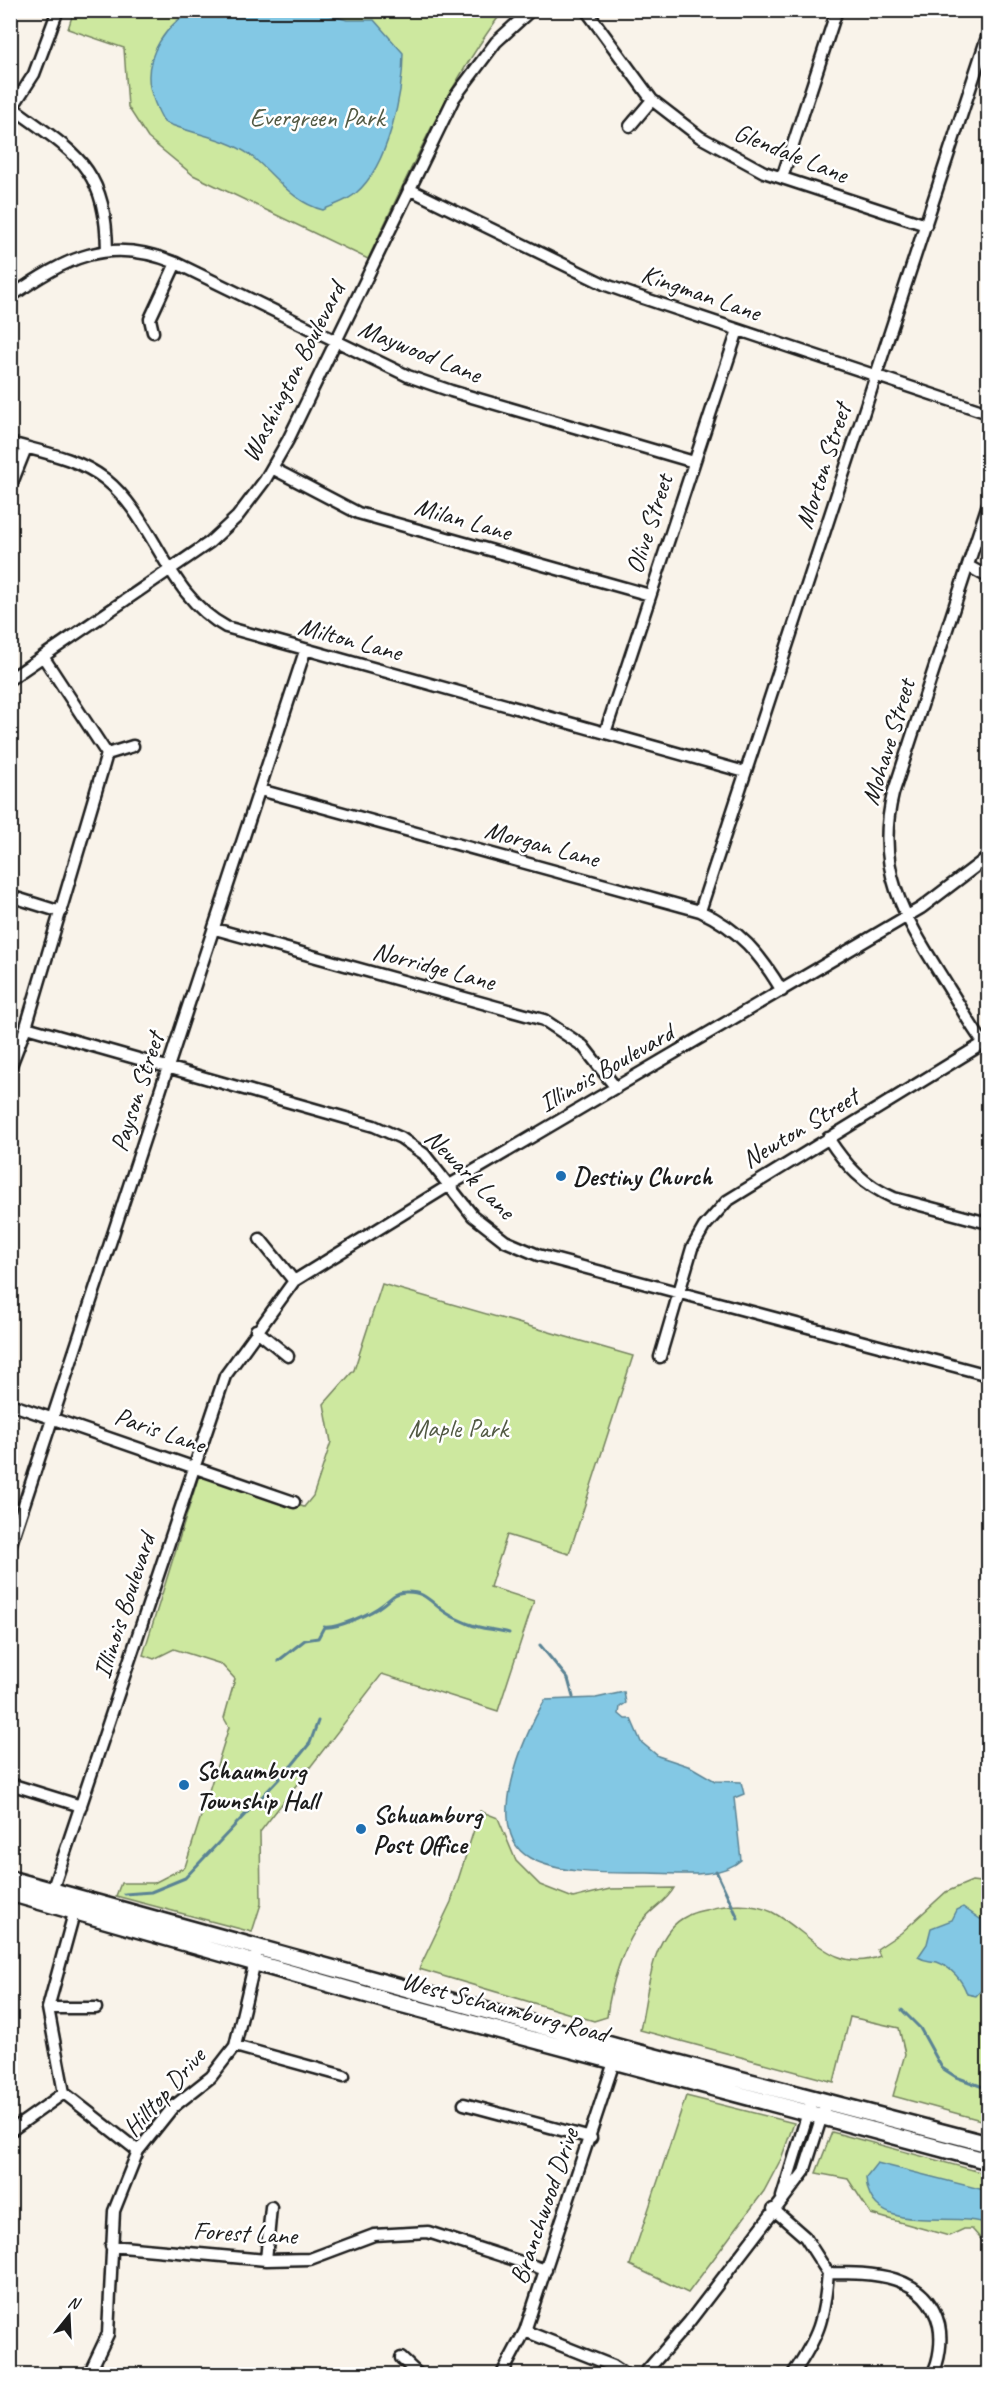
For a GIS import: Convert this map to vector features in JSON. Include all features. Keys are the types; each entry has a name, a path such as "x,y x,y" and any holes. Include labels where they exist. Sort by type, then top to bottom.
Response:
{"main road":[{"name":"West Schaumburg Road","path":"10,1879 50,1897 817,2108 988,2161"},
{"name":"West Schaumburg Road","path":"10,1893 50,1897"},
{"name":"West Schaumburg Road","path":"817,2108 988,2144"}],"street":[{"path":"58,10 34,74 12,110 72,151 90,171 105,207 107,251"},
{"name":"Washington Boulevard","path":"10,679 172,571 210,542 237,517 272,468 454,98 496,42 531,10"},
{"name":"Glendale Lane","path":"586,10 652,100 717,148 749,165 782,178 926,225"},
{"path":"782,178 837,10"},
{"name":"Morton Street","path":"700,911 988,34"},
{"path":"630,126 652,100"},
{"name":"Kingman Lane","path":"409,189 606,285 988,413"},
{"name":"Maywood Lane","path":"10,297 64,262 107,251 142,252 176,263 408,376 443,389 694,462"},
{"path":"153,332 150,319 176,263"},
{"name":"Olive Street","path":"605,733 738,330"},
{"name":"Milton Lane","path":"10,443 69,460 104,479 127,504 191,598 220,624 305,651 745,772"},
{"path":"10,488 26,448"},
{"name":"Milan Lane","path":"272,468 358,513 650,595"},
{"name":"Mohave Street","path":"986,1045 905,917 889,869 886,838 889,809 988,504"},
{"path":"968,566 988,577"},
{"name":"Payson Street","path":"10,1547 305,651"},
{"path":"10,1068 26,1027 107,754 44,658"},
{"path":"107,754 133,746"},
{"name":"Morgan Lane","path":"260,790 700,911 727,925 747,942 782,991"},
{"name":"Illinois Boulevard","path":"50,1897 225,1376 256,1330 294,1281 448,1186 905,917 944,893 988,857"},
{"path":"10,896 61,912"},
{"name":"Norridge Lane","path":"214,929 544,1020 583,1046 616,1088"},
{"name":"Newark Lane","path":"26,1027 374,1126 392,1134 424,1154 473,1216 505,1241 538,1255 988,1375"},
{"name":"Newton Street","path":"660,1357 692,1248 704,1227 727,1201 828,1138 986,1045"},
{"path":"828,1138 856,1175 880,1191 988,1223"},
{"path":"260,1239 294,1281"},
{"path":"256,1330 288,1356"},
{"name":"Paris Lane","path":"10,1404 294,1502"},
{"path":"10,1784 81,1806"},
{"path":"76,1904 48,2008 64,2093 138,2151"},
{"name":"Hilltop Drive","path":"90,2374 108,2334 114,2211 138,2151 173,2107 211,2077 235,2046 256,1953"},
{"path":"48,2008 96,2008"},
{"path":"235,2046 344,2076"},
{"name":"Branchwood Drive","path":"502,2374 525,2331 591,2138 617,2054"},
{"path":"12,2130 64,2093"},
{"path":"464,2104 591,2138"},
{"path":"644,2374 689,2322 782,2197 817,2108"},
{"path":"266,2260 271,2207"},
{"path":"773,2209 805,2237 828,2273 825,2307 816,2339 793,2374"},
{"name":"Forest Lane","path":"111,2246 266,2260 310,2259 375,2235 428,2232 546,2270"},
{"path":"828,2273 869,2273 903,2283 924,2293 934,2308 941,2336 932,2374"},
{"path":"525,2331 613,2366 625,2374"},
{"path":"401,2358 418,2374"}],"green space":[{"name":"Evergreen Park","path":"74,10 503,11 446,100 368,259 193,175 148,138 128,107 124,48 68,29"},
{"name":"Maple Park","path":"382,1284 633,1356 569,1554 507,1535 490,1587 534,1601 498,1711 382,1674 260,1832 261,1904 252,1932 116,1896 121,1883 154,1883 185,1867 229,1727 224,1718 235,1679 221,1664 174,1649 154,1659 143,1655 200,1472 304,1507 313,1496 331,1442 324,1404 354,1370"},
{"path":"480,1811 498,1818 516,1861 540,1885 573,1898 610,1889 674,1888 668,1897 645,1918 631,1939 619,1965 607,2017 594,2021 419,1969 451,1902"},
{"path":"972,1881 988,1883 988,2122 893,2096 905,2054 899,2028 850,2017 834,2082 640,2030 658,1950 665,1936 675,1924 689,1915 724,1906 740,1905 765,1909 835,1955 849,1960 864,1960 880,1956 877,1949 901,1933 946,1892"},
{"path":"686,2096 794,2123 781,2159 764,2191 688,2293 630,2265"},
{"path":"832,2132 988,2174 988,2247 972,2229 964,2229 949,2236 871,2214 848,2179 816,2173"}],"water":[{"path":"193,11 315,11 347,20 374,20 403,53 397,108 377,166 353,196 323,210 292,194 259,162 240,149 164,122 152,96 149,75 154,52 166,32 183,16"},
{"path":"624,1692 626,1703 620,1707 619,1714 625,1719 631,1719 641,1742 658,1756 691,1767 715,1781 741,1782 744,1794 734,1798 741,1860 732,1866 709,1873 696,1874 587,1872 542,1864 530,1858 516,1845 509,1827 508,1806 512,1782 527,1735 545,1700 596,1698"},
{"path":"963,1907 980,1919 988,1917 988,1987 985,1986 976,1996 967,1994 959,1979 947,1967 918,1957 927,1944 931,1928 952,1920 957,1910"},
{"path":"877,2163 988,2191 988,2225 956,2219 916,2219 897,2216 882,2209 871,2197 866,2177"}],"waterway":[{"path":"278,1661 305,1640 318,1638 324,1627 337,1626 363,1616 401,1592 412,1592 424,1596 450,1615 473,1626 509,1633"},
{"path":"540,1645 568,1679 573,1697"},
{"path":"125,1894 151,1892 185,1878 293,1764 310,1743 318,1721"},
{"path":"716,1871 738,1918"},
{"path":"902,2010 920,2028 942,2068 956,2077 983,2087"}],"place":[{"name":"Destiny Church","path":"561,1176"},
{"name":"Schaumburg Township Hall","path":"184,1785"},
{"name":"Schuamburg Post Office","path":"361,1829"}]}
